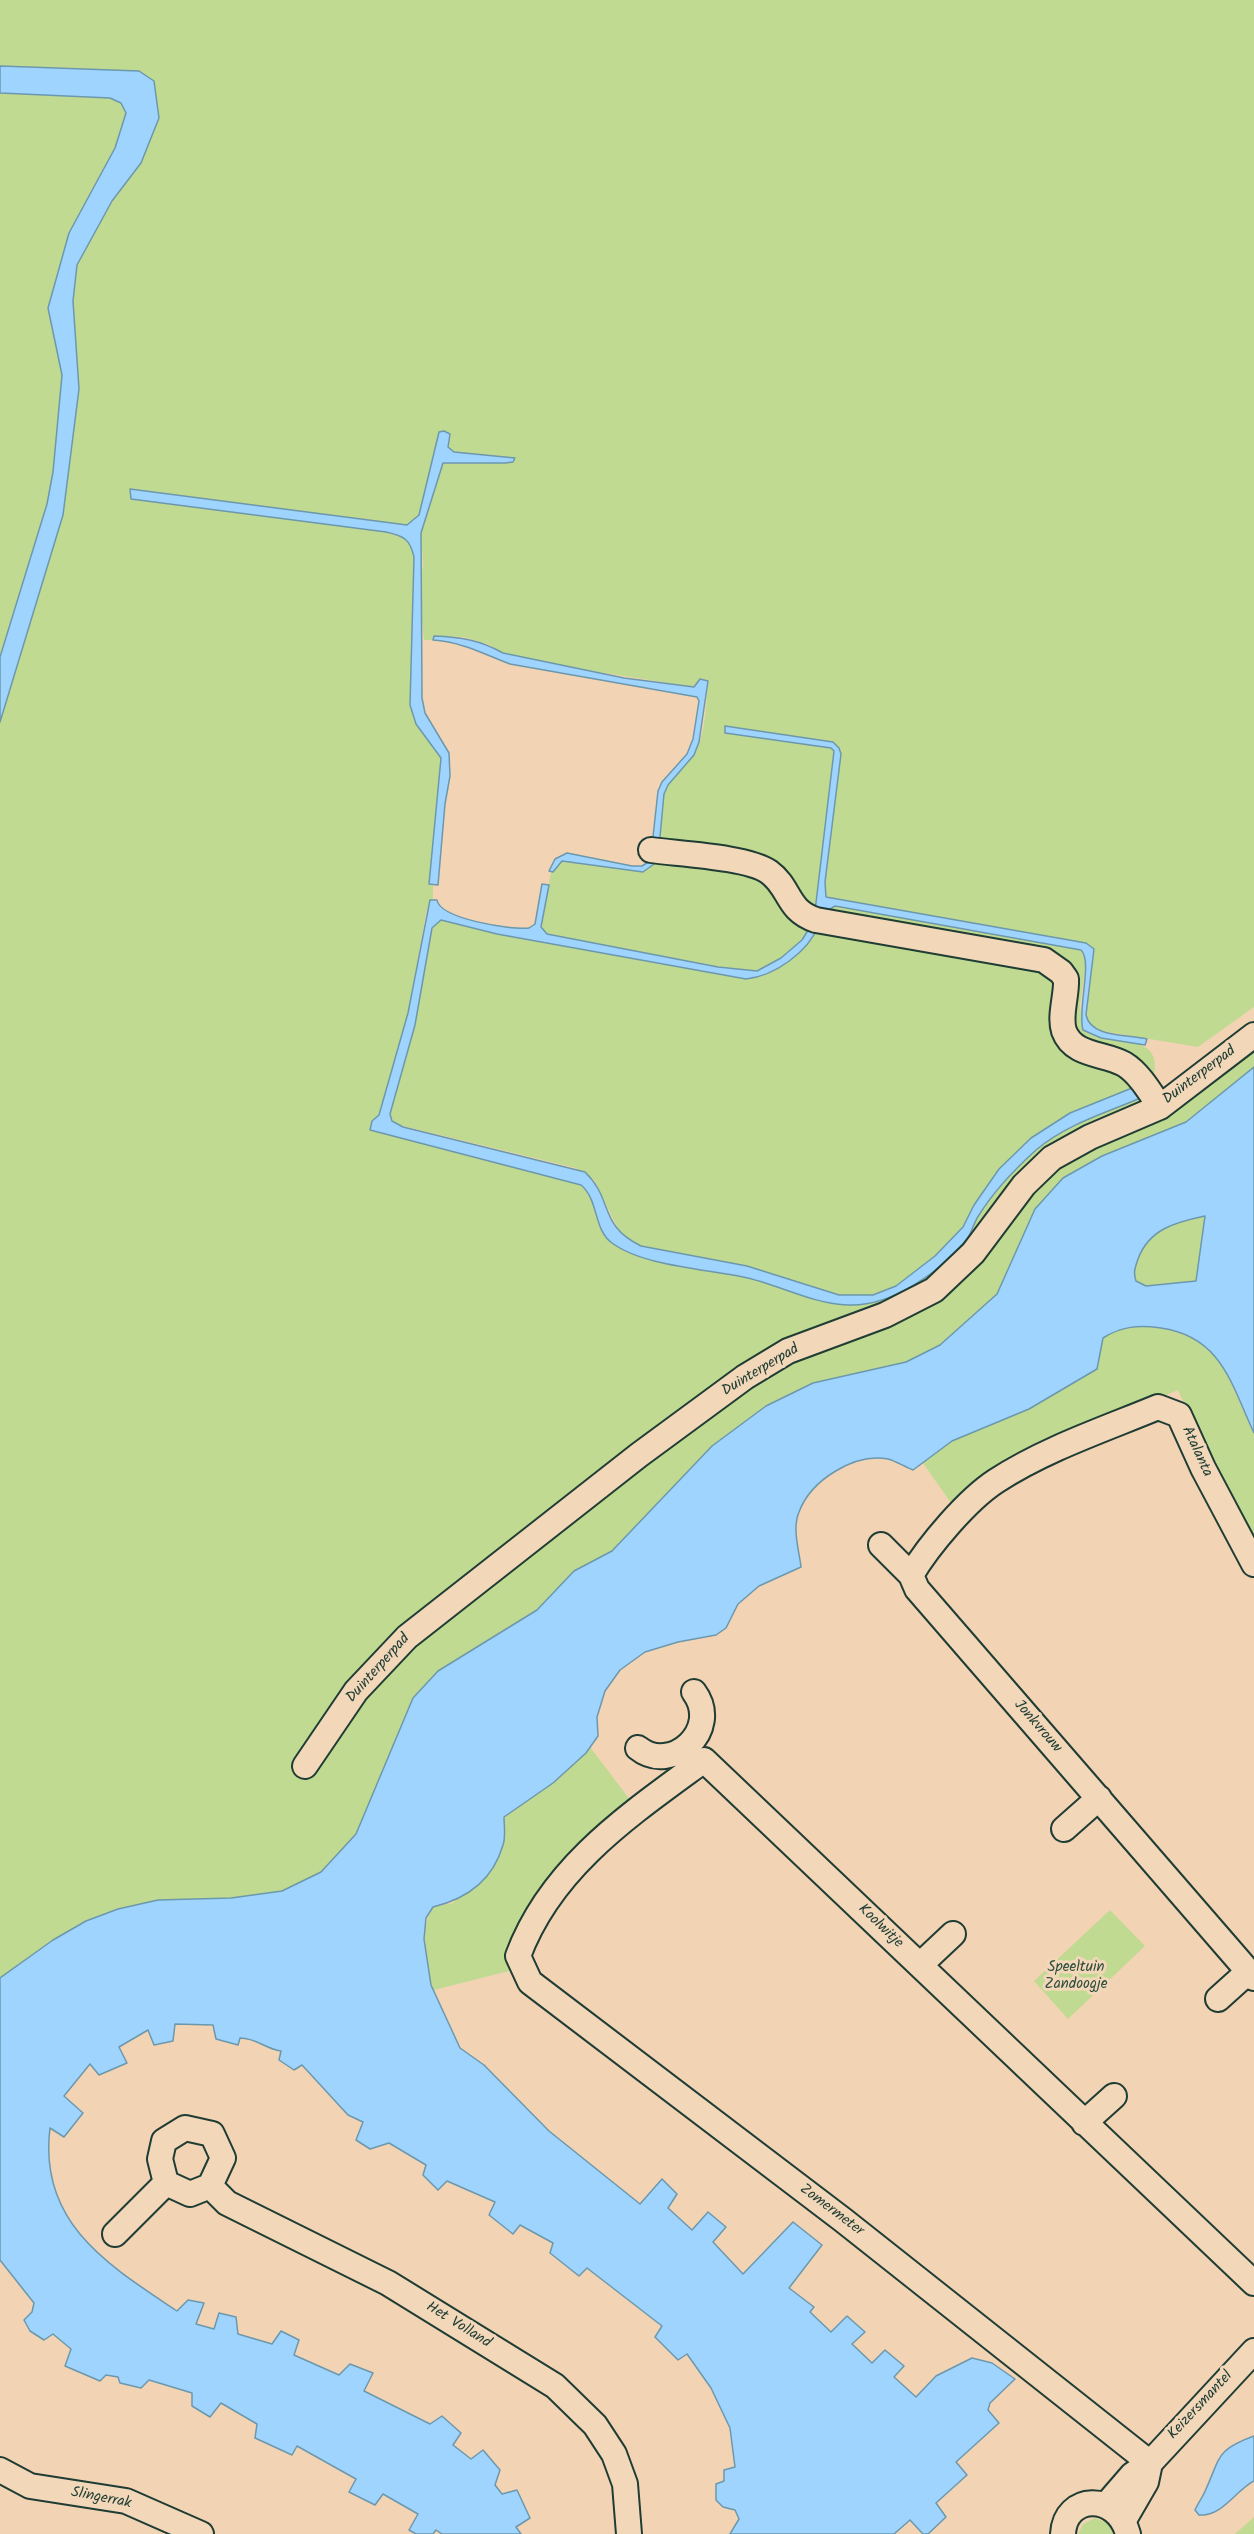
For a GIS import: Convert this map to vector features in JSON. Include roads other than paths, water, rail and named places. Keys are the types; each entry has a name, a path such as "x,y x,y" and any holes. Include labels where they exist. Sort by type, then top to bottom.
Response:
{"street":[{"path":"651,850 759,866 776,878 792,906 800,913 816,920 1044,960 1053,965 1066,979 1063,1020 1069,1040 1088,1052 1125,1064 1135,1073 1160,1107"},
{"name":"Duinterperpad","path":"305,1766 356,1691 407,1637 630,1462 736,1383 788,1352 885,1315 934,1290 973,1253 1024,1185 1052,1158 1090,1137 1160,1107 1254,1035"},
{"name":"Atalanta","path":"910,1575 921,1558 966,1508 1002,1477 1043,1456 1158,1407 1179,1415 1203,1468 1254,1564"},
{"name":"Jonkvrouw","path":"881,1545 910,1575 917,1589 1251,1975"},
{"path":"638,1748 647,1756 659,1757 697,1752 698,1733 704,1714 702,1702 694,1692"},
{"name":"Zomermeter","path":"697,1752 638,1809 568,1870 530,1924 518,1956 530,1982 566,2012 843,2220 1150,2463"},
{"name":"Koolwitje","path":"697,1752 1254,2283"},
{"path":"1064,1829 1099,1798"},
{"path":"920,1965 953,1934"},
{"path":"1218,1999 1251,1975"},
{"path":"1084,2123 1114,2096"},
{"path":"185,2128 212,2134 223,2158 210,2186 190,2194 166,2183 160,2159 164,2140 185,2128"},
{"path":"115,2234 166,2183"},
{"name":"Het Volland","path":"210,2186 227,2203 388,2283 555,2386 595,2426 614,2454 625,2484 629,2534"},
{"name":"Keizersmantel","path":"1106,2505 1132,2475 1150,2463 1254,2351"},
{"name":"Keizersmantel","path":"1126,2527 1146,2482 1150,2463"},
{"name":"Slingerrak","path":"0,2470 30,2486 126,2501 201,2534"},
{"path":"1063,2534 1067,2519 1084,2505 1106,2505 1117,2511 1126,2527"}],"water":[{"path":"0,66 139,71 154,81 159,118 141,163 112,201 77,265 73,301 79,389 63,515 0,722 0,657 47,504 53,472 62,375 48,308 69,233 115,148 126,113 121,103 110,98 0,93"},
{"path":"444,431 450,434 448,447 454,452 515,458 513,462 505,463 443,463 421,533 422,698 425,713 449,753 450,776 445,804 438,885 429,884 441,758 416,724 410,705 414,557 408,542 402,537 386,532 131,499 130,489 407,525 419,515 439,432"},
{"path":"434,636 470,640 503,653 624,678 694,687 700,679 708,681 699,742 694,755 668,785 664,794 659,847 652,846 658,791 662,782 687,754 693,739 699,701 697,697 510,664 463,646 433,640"},
{"path":"725,726 833,742 839,748 841,754 825,882 826,897 1086,943 1094,949 1086,1015 1089,1022 1095,1028 1111,1034 1147,1039 1145,1045 1101,1038 1083,1030 1082,1011 1086,964 1081,950 835,906 824,913 815,911 834,751 831,748 725,733"},
{"path":"567,853 632,866 642,866 656,857 654,864 643,872 562,861 553,872 549,871 555,859"},
{"path":"542,884 549,885 541,927 547,934 718,967 757,971 781,958 802,940 812,924 819,925 807,944 789,961 768,973 746,979 497,934 441,920 432,928 415,1025 390,1114 392,1121 403,1127 585,1172 600,1192 618,1230 641,1246 747,1266 839,1295 873,1295 896,1286 935,1256 963,1227 974,1205 999,1169 1031,1138 1070,1113 1137,1086 1145,1096 1088,1119 1061,1133 1036,1150 991,1197 967,1239 943,1264 914,1285 881,1300 864,1304 835,1304 808,1298 743,1277 675,1266 640,1257 625,1251 606,1237 591,1198 581,1185 370,1130 372,1121 379,1115 408,1013 430,900 437,900 441,907 450,913 477,922 529,928 535,924"},
{"path":"1254,1067 1254,1433 1231,1381 1211,1352 1198,1341 1182,1333 1161,1328 1138,1327 1117,1331 1103,1338 1097,1369 1029,1409 952,1441 913,1470 888,1459 875,1458 861,1460 835,1471 813,1489 799,1512 796,1532 801,1567 759,1586 738,1604 726,1628 716,1635 678,1642 645,1652 620,1670 605,1691 597,1717 598,1736 586,1753 553,1783 504,1817 503,1845 485,1878 467,1893 433,1907 426,1918 424,1939 431,1985 460,2048 484,2065 549,2131 640,2204 662,2179 677,2194 668,2208 692,2230 708,2212 726,2227 713,2242 743,2274 793,2222 822,2245 789,2288 814,2307 810,2312 831,2332 847,2316 865,2332 852,2344 872,2363 885,2350 904,2366 894,2377 916,2397 936,2376 972,2358 992,2363 1015,2379 990,2403 988,2410 999,2423 956,2462 967,2475 936,2503 946,2517 928,2534 923,2534 910,2520 894,2534 730,2534 739,2519 735,2510 723,2507 716,2500 716,2484 724,2481 724,2470 735,2467 730,2428 711,2388 687,2354 678,2360 655,2337 662,2326 587,2268 579,2276 550,2253 553,2243 520,2225 513,2234 489,2215 495,2202 447,2181 438,2190 423,2175 426,2165 389,2143 370,2149 356,2140 363,2122 348,2115 302,2065 294,2070 279,2060 281,2051 251,2040 240,2038 238,2045 216,2039 213,2025 175,2024 173,2041 154,2045 148,2030 119,2047 127,2063 99,2075 90,2064 64,2096 83,2113 64,2137 50,2128 49,2161 55,2190 67,2216 83,2238 103,2258 177,2311 188,2300 204,2303 196,2324 214,2329 219,2313 236,2317 238,2334 272,2344 281,2331 299,2340 294,2355 339,2375 350,2364 373,2373 364,2391 430,2424 442,2416 461,2433 453,2445 471,2459 483,2450 500,2470 495,2485 502,2494 517,2490 530,2518 516,2527 521,2534 442,2534 436,2530 433,2534 416,2534 409,2530 418,2514 383,2494 375,2505 349,2492 356,2479 297,2446 292,2455 255,2438 257,2424 221,2403 210,2417 192,2406 192,2393 149,2380 141,2388 120,2383 118,2377 106,2375 100,2381 65,2366 71,2349 53,2334 44,2340 30,2331 24,2320 32,2312 34,2303 0,2260 0,1978 53,1940 86,1921 118,1909 158,1900 231,1898 282,1891 321,1872 356,1834 413,1698 438,1671 537,1610 574,1571 612,1551 712,1446 766,1406 813,1383 906,1362 940,1345 997,1294 1035,1209 1063,1178 1102,1156 1186,1122","holes":["1205,1216 1196,1281 1146,1286 1136,1281 1135,1270 1143,1249 1156,1234 1174,1224"]},
{"path":"1254,2436 1254,2481 1222,2508 1207,2515 1199,2515 1195,2510 1221,2455 1226,2450"}],"park label":[{"name":"Speeltuin Zandoogje","path":"1076,1976"}]}
